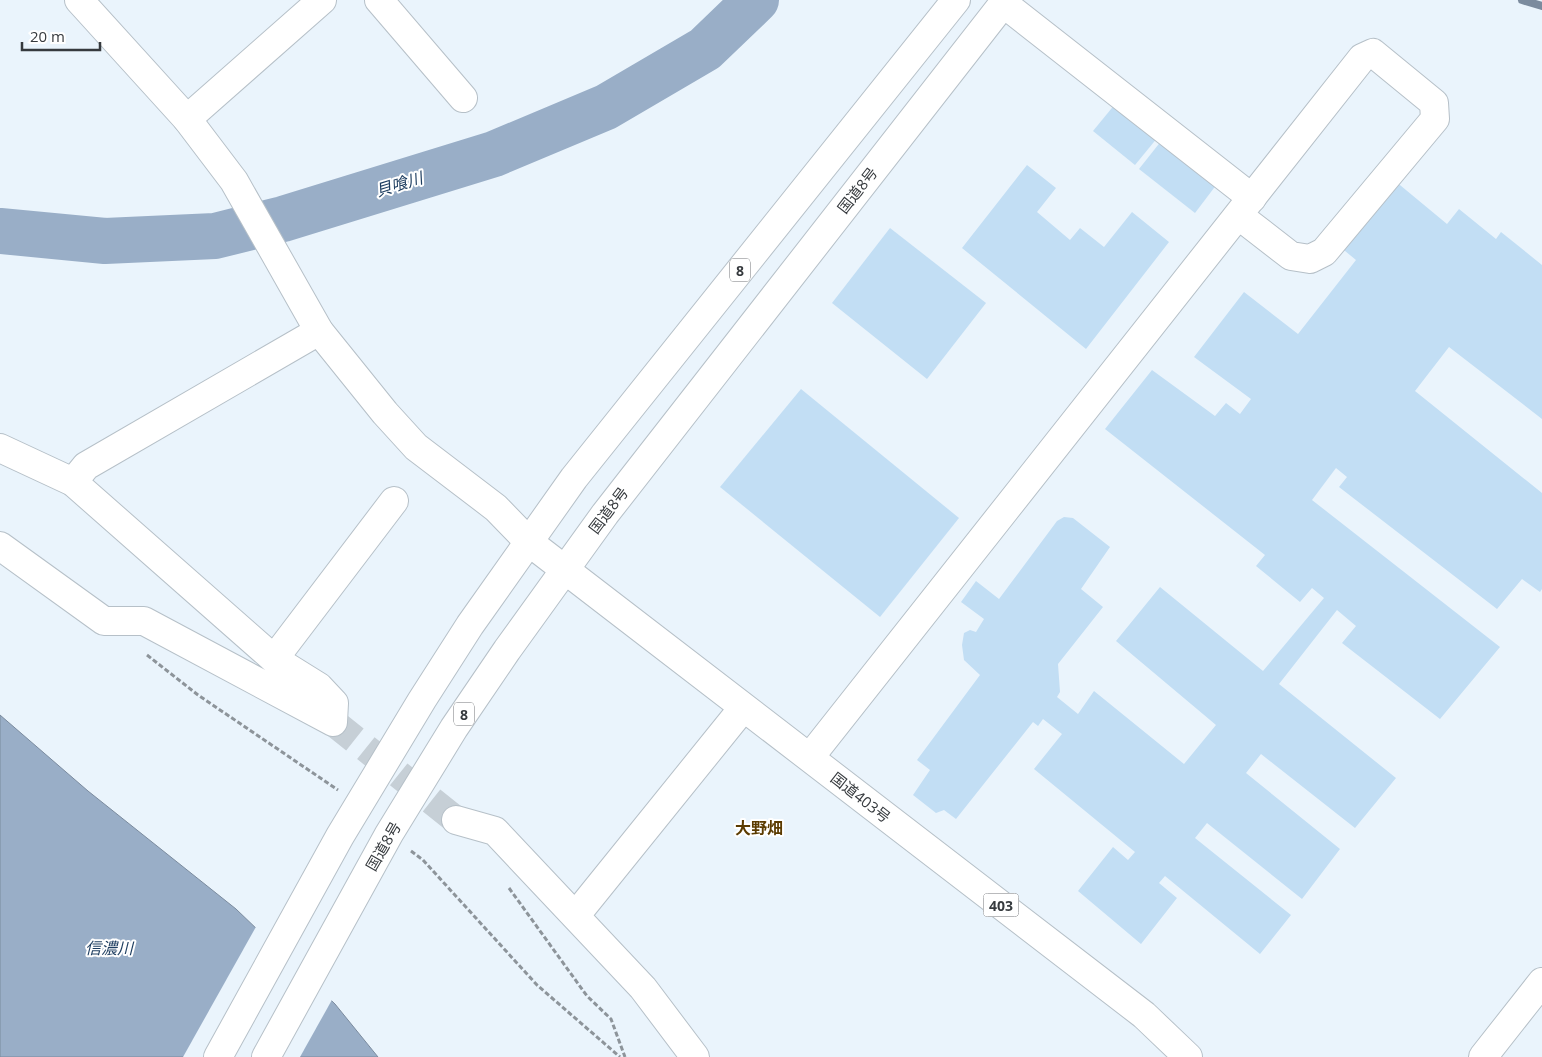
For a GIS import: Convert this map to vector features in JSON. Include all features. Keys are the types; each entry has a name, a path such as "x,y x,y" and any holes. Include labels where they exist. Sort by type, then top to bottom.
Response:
{"main road":[{"name":"国道403号","path":"79,0 187,119 234,182 319,331 385,413 416,447 496,508 529,542 564,570 1144,1015 1188,1057"},
{"path":"187,119 322,0"},
{"path":"379,0 463,98"},
{"name":"8","path":"218,1057 340,836 470,625 574,478 956,0"},
{"path":"810,757 1245,207 1362,58 1373,53 1434,102 1435,119 1324,252 1310,259 1290,256 1245,207 1005,2"},
{"name":"国道8号","path":"266,1057 372,863 454,728 564,570 605,514 1005,2"},
{"path":"73,482 86,466 319,331"},
{"path":"0,448 73,482 274,659 318,686 334,703 333,722 144,621 104,621 0,546"},
{"path":"274,659 394,501"},
{"path":"576,915 743,708"},
{"path":"456,820 495,831 643,988 695,1057"},
{"path":"1483,1057 1542,982"}],"path":[{"path":"140,650 198,695 340,791"},
{"path":"409,850 423,860 537,985 620,1057"},
{"path":"508,887 587,996 611,1019 625,1057"}],"water":[{"name":"信濃川","path":"0,715 88,791 236,909 335,1004 378,1057 0,1057"}],"pier":[{"path":"257,925 333,998 300,1057 183,1057"}],"building":[{"path":"1116,103 1158,137 1135,165 1093,131"},
{"path":"1162,140 1217,184 1195,213 1139,169"},
{"path":"1027,165 1056,188 1037,212 1070,240 1080,228 1104,247 1132,212 1169,242 1086,349 962,248"},
{"path":"1377,166 1447,224 1459,209 1496,239 1501,232 1542,265 1542,419 1449,347 1415,391 1542,493 1542,589 1540,592 1522,579 1497,609 1339,487 1347,477 1336,468 1312,500 1500,647 1440,719 1342,643 1356,626 1337,610 1279,684 1396,778 1355,828 1261,754 1246,773 1340,849 1302,899 1207,823 1195,838 1291,915 1260,954 1165,876 1159,883 1177,898 1141,944 1078,891 1113,847 1128,860 1135,852 1034,769 1062,734 1043,719 1038,726 1033,722 956,819 944,810 936,813 913,795 930,770 917,760 980,675 964,660 962,645 964,633 970,630 976,632 984,619 961,602 976,581 999,599 1057,521 1064,517 1073,518 1110,547 1081,589 1103,607 1058,664 1060,692 1057,697 1078,714 1094,691 1184,764 1216,725 1116,641 1160,587 1263,671 1324,598 1312,588 1300,602 1256,566 1265,555 1105,429 1152,370 1215,416 1226,403 1240,414 1251,399 1194,357 1244,292 1298,334 1356,260 1322,232"},
{"path":"890,228 986,303 927,379 832,303"},
{"path":"801,389 959,518 880,617 720,487"}],"waterway":[{"name":"貝喰川","path":"0,231 105,241 215,236 283,219 494,154 606,107 705,49 756,0"},
{"name":"貝喰川","path":"1522,0 1542,6"}],"tunnel":[{"path":"333,722 456,820"}],"district":[{"name":"大野畑","path":"759,828"}]}
